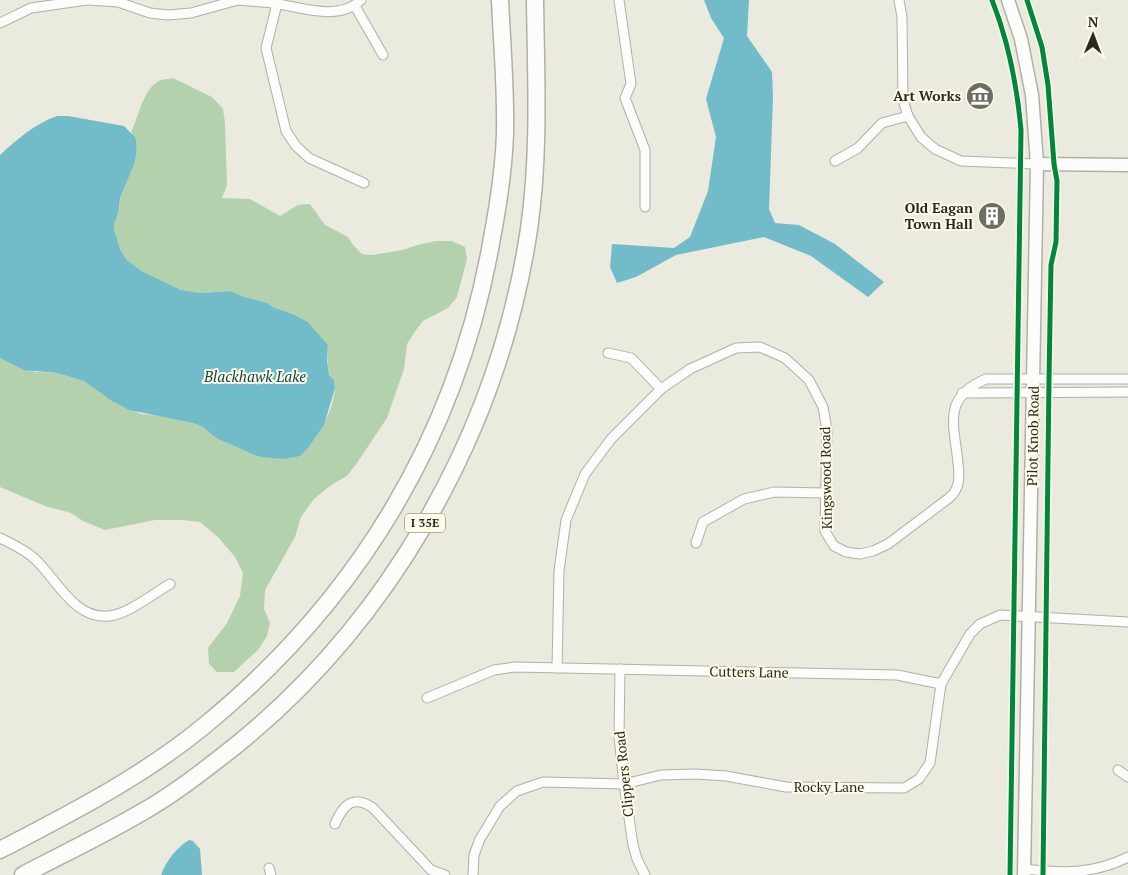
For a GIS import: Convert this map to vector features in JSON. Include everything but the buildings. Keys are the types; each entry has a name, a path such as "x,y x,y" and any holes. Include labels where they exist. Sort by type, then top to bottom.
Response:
{"highway":[{"name":"I 35E","path":"0,850 83,806 143,771 218,715 262,676 310,626 353,572 391,514 430,440 456,377 473,324 486,270 496,216 505,134 500,0"},
{"name":"I 35E","path":"23,875 146,810 217,761 275,711 338,646 377,597 417,537 452,474 486,394 504,340 519,284 529,227 538,135 535,0"}],"main road":[{"name":"Pilot Knob Road","path":"1008,0 1021,39 1032,95 1037,164 1024,872"},
{"path":"1037,164 1128,165"}],"street":[{"path":"0,23 31,8 92,0 118,2 150,13 168,15 190,13 238,0 332,12 358,3 384,54"},
{"path":"619,0 632,84 625,98 644,150 645,207"},
{"path":"899,0 902,31 902,92 908,116 916,130 927,143 951,158 961,161 1037,164"},
{"path":"277,4 266,48 286,131 296,146 309,158 364,183"},
{"path":"835,161 858,148 882,123 908,116"},
{"name":"Kingswood Road","path":"557,668 559,571 566,520 586,474 610,439 661,389 690,369 736,348 760,347 785,358 809,380 823,407 827,430 825,531 834,546 846,552 860,554 873,551 888,544 949,498 957,489 959,476 953,416 956,403 962,394"},
{"path":"608,353 631,358 661,389"},
{"path":"962,394 971,386 986,379 1128,379"},
{"path":"962,394 1128,392"},
{"path":"696,543 704,522 744,500 774,492 825,493"},
{"path":"0,538 16,546 36,560 67,596 87,614 109,616 126,611 170,584"},
{"name":"Rocky Lane","path":"470,875 480,838 500,806 517,791 544,782 624,784 661,775 695,774 726,776 786,787 904,788 919,779 930,763 941,684 970,634 980,624 1000,615 1128,622"},
{"name":"Cutters Lane","path":"427,698 494,670 515,667 898,676 941,684"},
{"name":"Clippers Road","path":"620,670 619,737 624,784 633,845 645,875"},
{"path":"1118,770 1128,777"},
{"path":"335,824 340,812 346,805 355,801 365,802 373,808 431,870 444,875"},
{"path":"1024,872 1061,873 1092,870 1128,857"}],"green space":[{"path":"173,78 212,97 223,109 227,185 222,198 250,199 280,216 298,205 310,204 325,225 348,237 362,254 372,255 403,250 436,241 452,241 465,247 467,259 457,297 448,308 423,321 407,344 404,369 387,418 347,476 331,485 314,499 301,517 295,537 265,590 264,609 270,623 267,636 258,650 234,672 217,672 209,664 208,648 227,623 240,596 243,573 235,557 219,538 200,522 155,520 105,530 83,521 71,513 45,506 0,487 0,358 35,372 57,373 84,381 119,405 141,414 193,423 203,427 216,438 252,454 303,453 320,431 329,413 335,386 328,369 328,345 308,322 267,303 231,291 201,293 181,290 140,271 126,259 120,249 114,229 114,222 136,155 137,147 131,132 142,103 150,89 161,80"}],"water":[{"path":"704,0 749,0 747,36 772,72 773,98 769,209 775,223 799,225 835,244 884,282 868,297 811,256 764,237 676,255 636,277 617,283 610,267 612,244 674,248 690,237 708,191 716,137 706,99 724,38 711,18"},
{"name":"Blackhawk Lake","path":"57,116 68,116 124,126 135,137 137,145 135,161 120,199 118,214 114,223 120,249 126,259 141,271 181,290 201,293 231,291 267,303 308,322 328,345 327,361 329,375 334,380 335,388 324,425 300,456 284,459 261,457 216,438 203,427 193,423 129,410 112,401 84,381 57,373 24,370 0,358 0,155 34,127"},
{"path":"189,840 193,841 200,849 202,875 161,875 172,855"}],"cycle path":[{"path":"992,0 1011,64 1021,130 1010,875"},
{"path":"1027,0 1042,47 1048,85 1057,181 1056,242 1051,265 1043,875"}],"place":[{"name":"Art Works","path":"980,96"},
{"name":"Old Eagan Town Hall","path":"992,216"}]}
